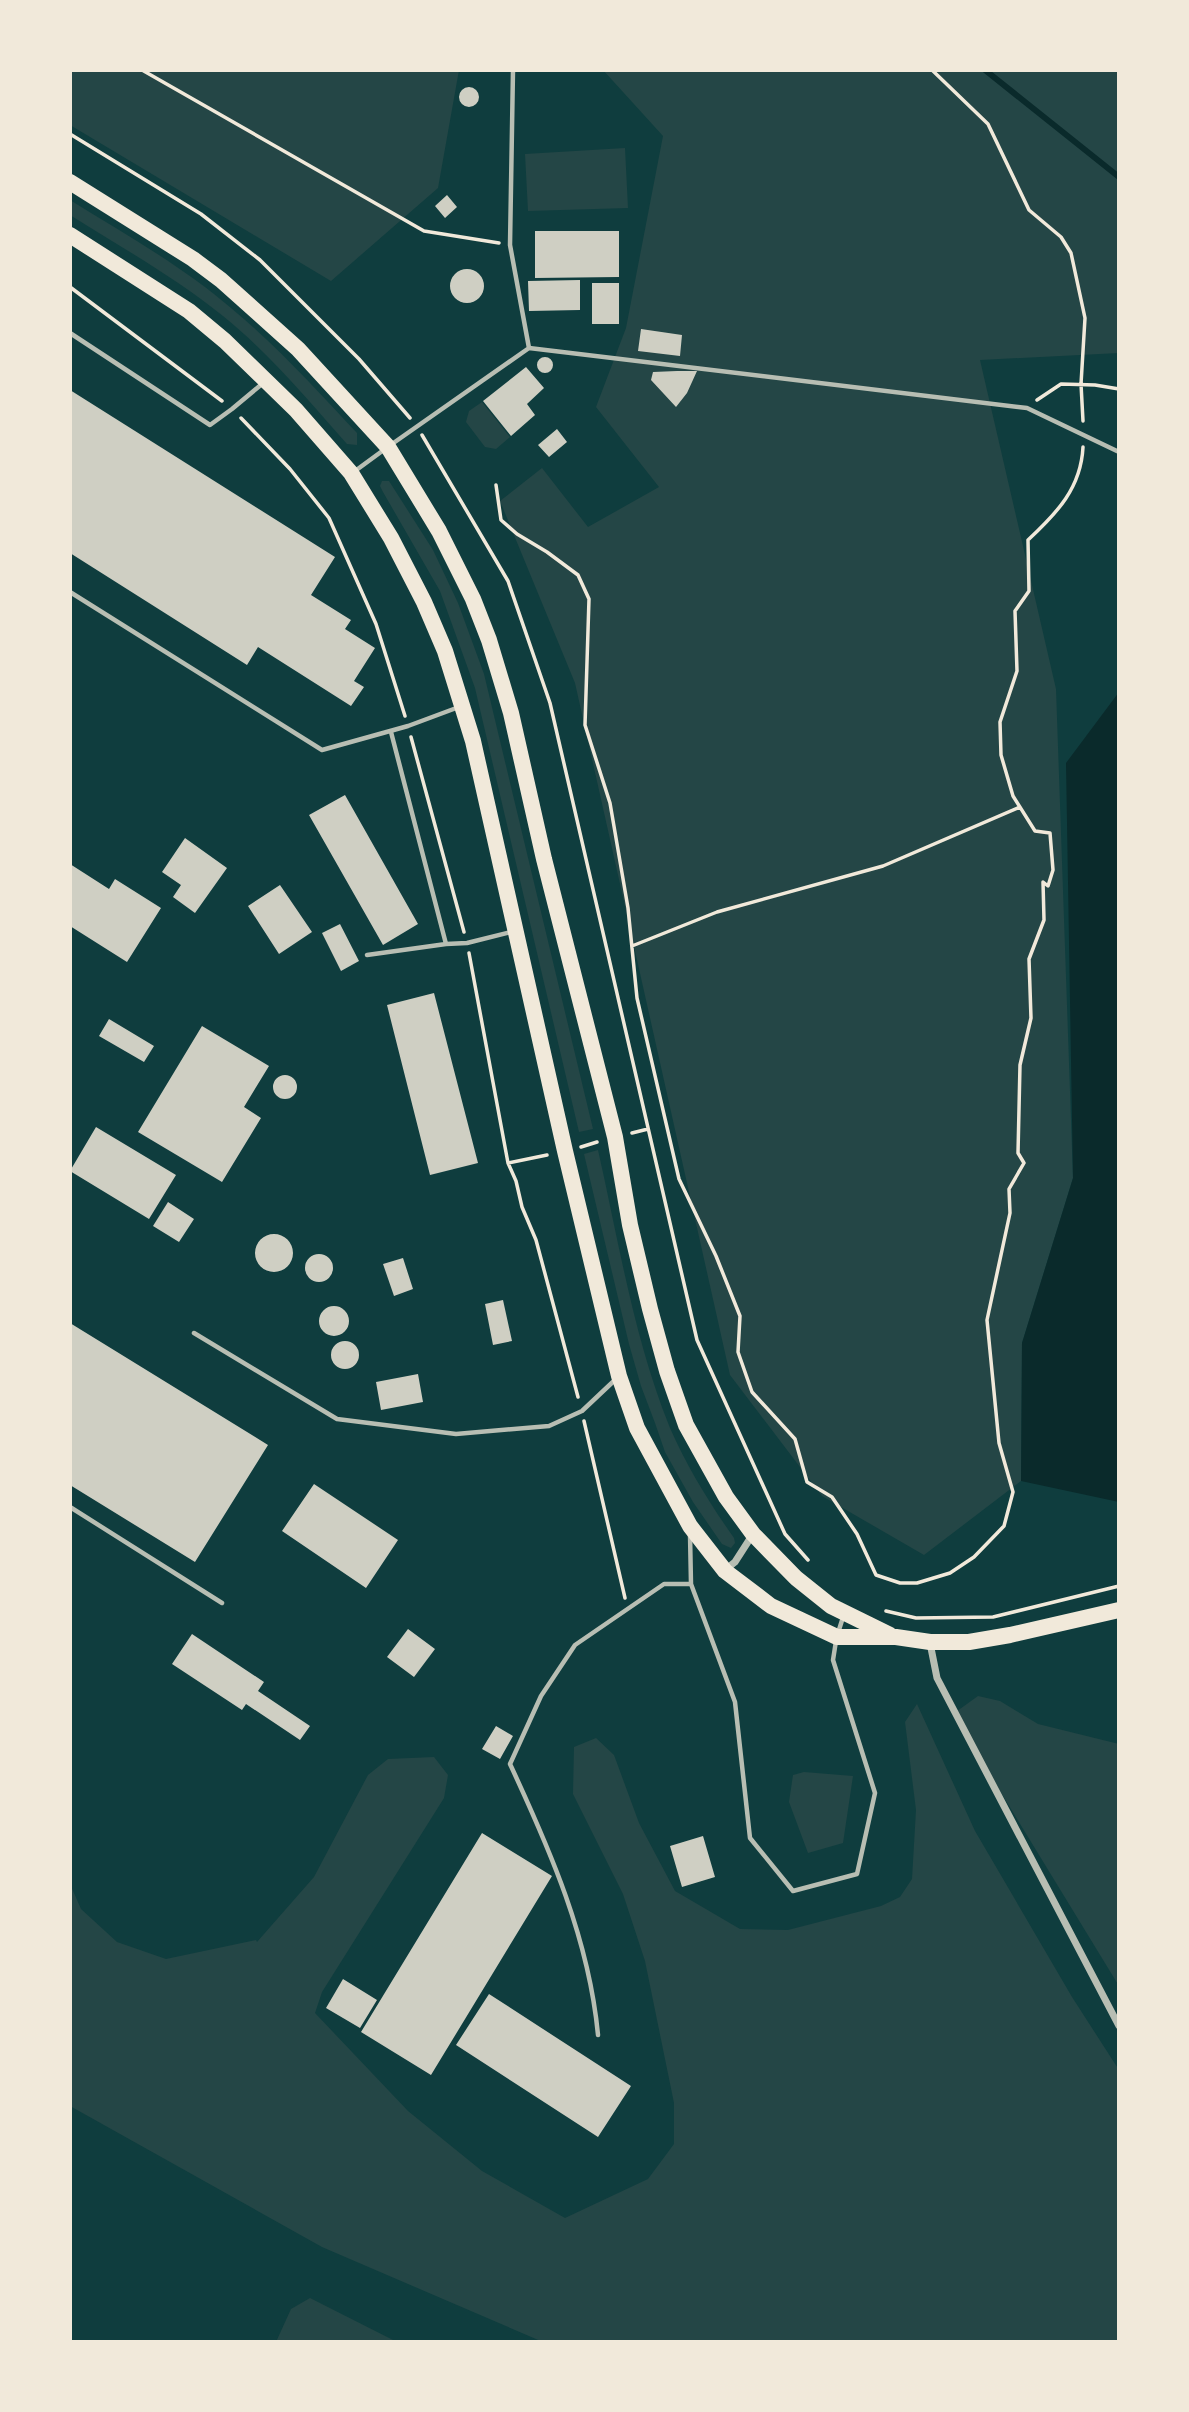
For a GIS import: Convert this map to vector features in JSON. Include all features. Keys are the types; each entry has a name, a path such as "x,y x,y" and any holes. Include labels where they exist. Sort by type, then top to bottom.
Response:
{"main road":[{"path":"70,182 167,242 221,280 298,349 388,447 439,531 473,599 489,640 511,713 544,859 615,1137 649,1310 686,1425 726,1497 753,1534 796,1578 831,1606 896,1637"},
{"path":"70,237 189,311 225,341 296,410 351,474 391,538 424,602 445,651 463,705 620,1376 638,1428 690,1526 725,1571 771,1606 837,1636 969,1642 1119,1610"}],"street":[{"path":"725,1571 735,1562 753,1534"},
{"path":"930,1642 937,1678 1119,2026"}],"lane":[{"path":"513,70 510,246 529,348"},
{"path":"70,333 210,425 266,380"},
{"path":"351,474 529,348 1027,408 1119,452"},
{"path":"70,592 322,750 391,732 463,705"},
{"path":"391,732 446,944"},
{"path":"367,955 467,943 516,930"},
{"path":"194,1333 337,1419 456,1434 549,1426 582,1411 620,1376"},
{"path":"70,1507 222,1603"},
{"path":"690,1526 691,1584 735,1702 750,1838 793,1891 857,1874 875,1793 833,1660 844,1612"},
{"path":"597,2035 595,2010 571,1908 550,1849 510,1764 541,1696 575,1645 664,1584 691,1584"}],"path":[{"path":"142,70 425,231 510,246"},
{"path":"496,485 502,520 517,534 578,575 589,599 585,725 610,803 632,946 637,998 679,1180 716,1256 740,1316 738,1352 751,1392 795,1439 807,1482 832,1497 857,1534 876,1575 900,1583 917,1583 950,1573 974,1557 1004,1526 1013,1492 999,1443 987,1320 1010,1213 1009,1189 1024,1163 1018,1153 1020,1065 1031,1018 1030,959 1044,920 1043,882 1048,886 1053,870 1050,833 1035,831 1013,796 1001,755 1000,722 1017,671 1015,611 1029,591 1028,540 1056,513 1073,489 1082,460 1084,435 1081,384 1085,318 1071,253 1061,237 1030,210 988,124 932,70"},
{"path":"70,134 201,214 260,260 359,359 418,427 509,581 550,703 697,1340 785,1534 815,1569"},
{"path":"70,288 232,409 290,469 329,517 376,624 408,726 467,943 508,1163 536,1240 582,1411 628,1609"},
{"path":"1018,407 1040,398 1061,384 1119,389"},
{"path":"632,946 717,912 883,866 1020,807"},
{"path":"878,1609 916,1618 993,1617 1119,1586"}],"shaded area":[{"path":"70,70 459,70 438,188 331,281 70,125"},
{"path":"603,70 1119,70 1119,353 980,360 1056,689 1073,1178 1022,1343 1021,1481 924,1555 822,1496 730,1375 575,683 500,501 542,468 588,527 659,487 596,407 626,328 663,136"},
{"path":"625,148 628,208 528,211 525,154"},
{"path":"70,200 173,264 231,308 281,353 357,433 357,445 347,444 303,394 240,330 167,276 70,215"},
{"path":"482,402 510,437 496,449 485,447 466,422 469,411"},
{"path":"382,481 389,481 433,550 458,603 484,674 593,1129 579,1132 475,688 440,591 383,492 380,486"},
{"path":"1119,692 1119,1502 1021,1481 1022,1343 1073,1178 1066,763"},
{"path":"598,1150 628,1290 657,1394 684,1457 734,1538 735,1543 731,1548 722,1544 693,1502 665,1452 641,1386 584,1154"},
{"path":"978,1696 1000,1701 1038,1724 1119,1744 1119,1986 953,1714"},
{"path":"917,1704 975,1831 1072,1997 1119,2070 1119,2342 543,2342 322,2247 70,2106 70,1884 81,1909 117,1942 166,1959 256,1940 257,1942 314,1877 368,1775 388,1759 434,1757 448,1775 444,1798 322,1992 315,2013 408,2111 482,2171 565,2218 648,2179 674,2144 674,2103 645,1961 623,1894 573,1794 574,1747 596,1738 614,1755 639,1823 675,1891 740,1929 788,1930 881,1906 900,1897 912,1879 916,1810 905,1722"},
{"path":"804,1772 853,1776 843,1843 808,1853 789,1802 793,1775"},
{"path":"310,2298 397,2342 276,2342 291,2309"}],"building":[{"path":"465,87 473,87 479,97 473,107 465,107 459,101 459,93"},
{"path":"447,195 457,207 445,218 435,206"},
{"path":"535,231 619,231 619,277 535,278"},
{"path":"467,269 479,274 484,286 479,298 467,303 455,298 450,286 455,274"},
{"path":"580,280 580,310 529,311 528,281"},
{"path":"592,283 619,283 619,324 592,324"},
{"path":"641,329 682,335 680,356 638,351"},
{"path":"542,357 548,357 553,365 551,371 542,373 537,368 537,362"},
{"path":"526,367 544,388 527,404 535,415 511,436 483,401"},
{"path":"697,371 687,393 676,407 651,380 653,372"},
{"path":"70,390 335,557 311,595 351,620 345,629 375,648 354,681 364,687 351,706 258,647 247,665 70,553"},
{"path":"557,429 567,442 549,457 538,445"},
{"path":"345,795 418,924 383,945 309,815"},
{"path":"185,838 227,868 195,913 173,897 181,885 162,872"},
{"path":"70,864 109,889 115,879 161,908 127,962 70,926"},
{"path":"280,885 312,932 279,954 248,906"},
{"path":"340,924 359,961 341,971 322,933"},
{"path":"434,993 478,1163 430,1175 387,1005"},
{"path":"109,1019 154,1046 144,1062 99,1036"},
{"path":"202,1026 269,1066 244,1107 261,1118 222,1182 138,1132"},
{"path":"285,1075 296,1082 297,1087 290,1098 285,1099 274,1092 273,1087 280,1076"},
{"path":"96,1127 176,1175 149,1219 70,1171"},
{"path":"168,1202 194,1219 179,1242 153,1226"},
{"path":"274,1234 287,1240 293,1253 287,1266 274,1272 261,1266 255,1253 261,1240"},
{"path":"319,1254 329,1258 333,1268 329,1278 319,1282 309,1278 305,1268 309,1258"},
{"path":"403,1258 413,1289 394,1296 383,1264"},
{"path":"503,1300 512,1341 493,1345 485,1304"},
{"path":"334,1306 345,1310 349,1321 345,1332 334,1336 323,1332 319,1321 323,1310"},
{"path":"70,1323 268,1445 195,1562 70,1485"},
{"path":"345,1341 355,1345 359,1355 355,1365 345,1369 335,1365 331,1355 335,1345"},
{"path":"418,1374 423,1402 381,1410 376,1382"},
{"path":"314,1484 398,1540 366,1588 282,1531"},
{"path":"408,1629 435,1649 414,1677 387,1657"},
{"path":"192,1634 264,1682 258,1691 310,1726 300,1740 246,1704 242,1710 172,1664"},
{"path":"496,1726 513,1736 500,1759 482,1749"},
{"path":"482,1833 552,1876 431,2075 361,2032"},
{"path":"703,1836 715,1877 682,1887 670,1846"},
{"path":"343,1979 377,2000 360,2028 326,2008"},
{"path":"489,1994 631,2086 598,2137 456,2045"}],"waterway":[{"path":"985,70 1119,177"}]}
